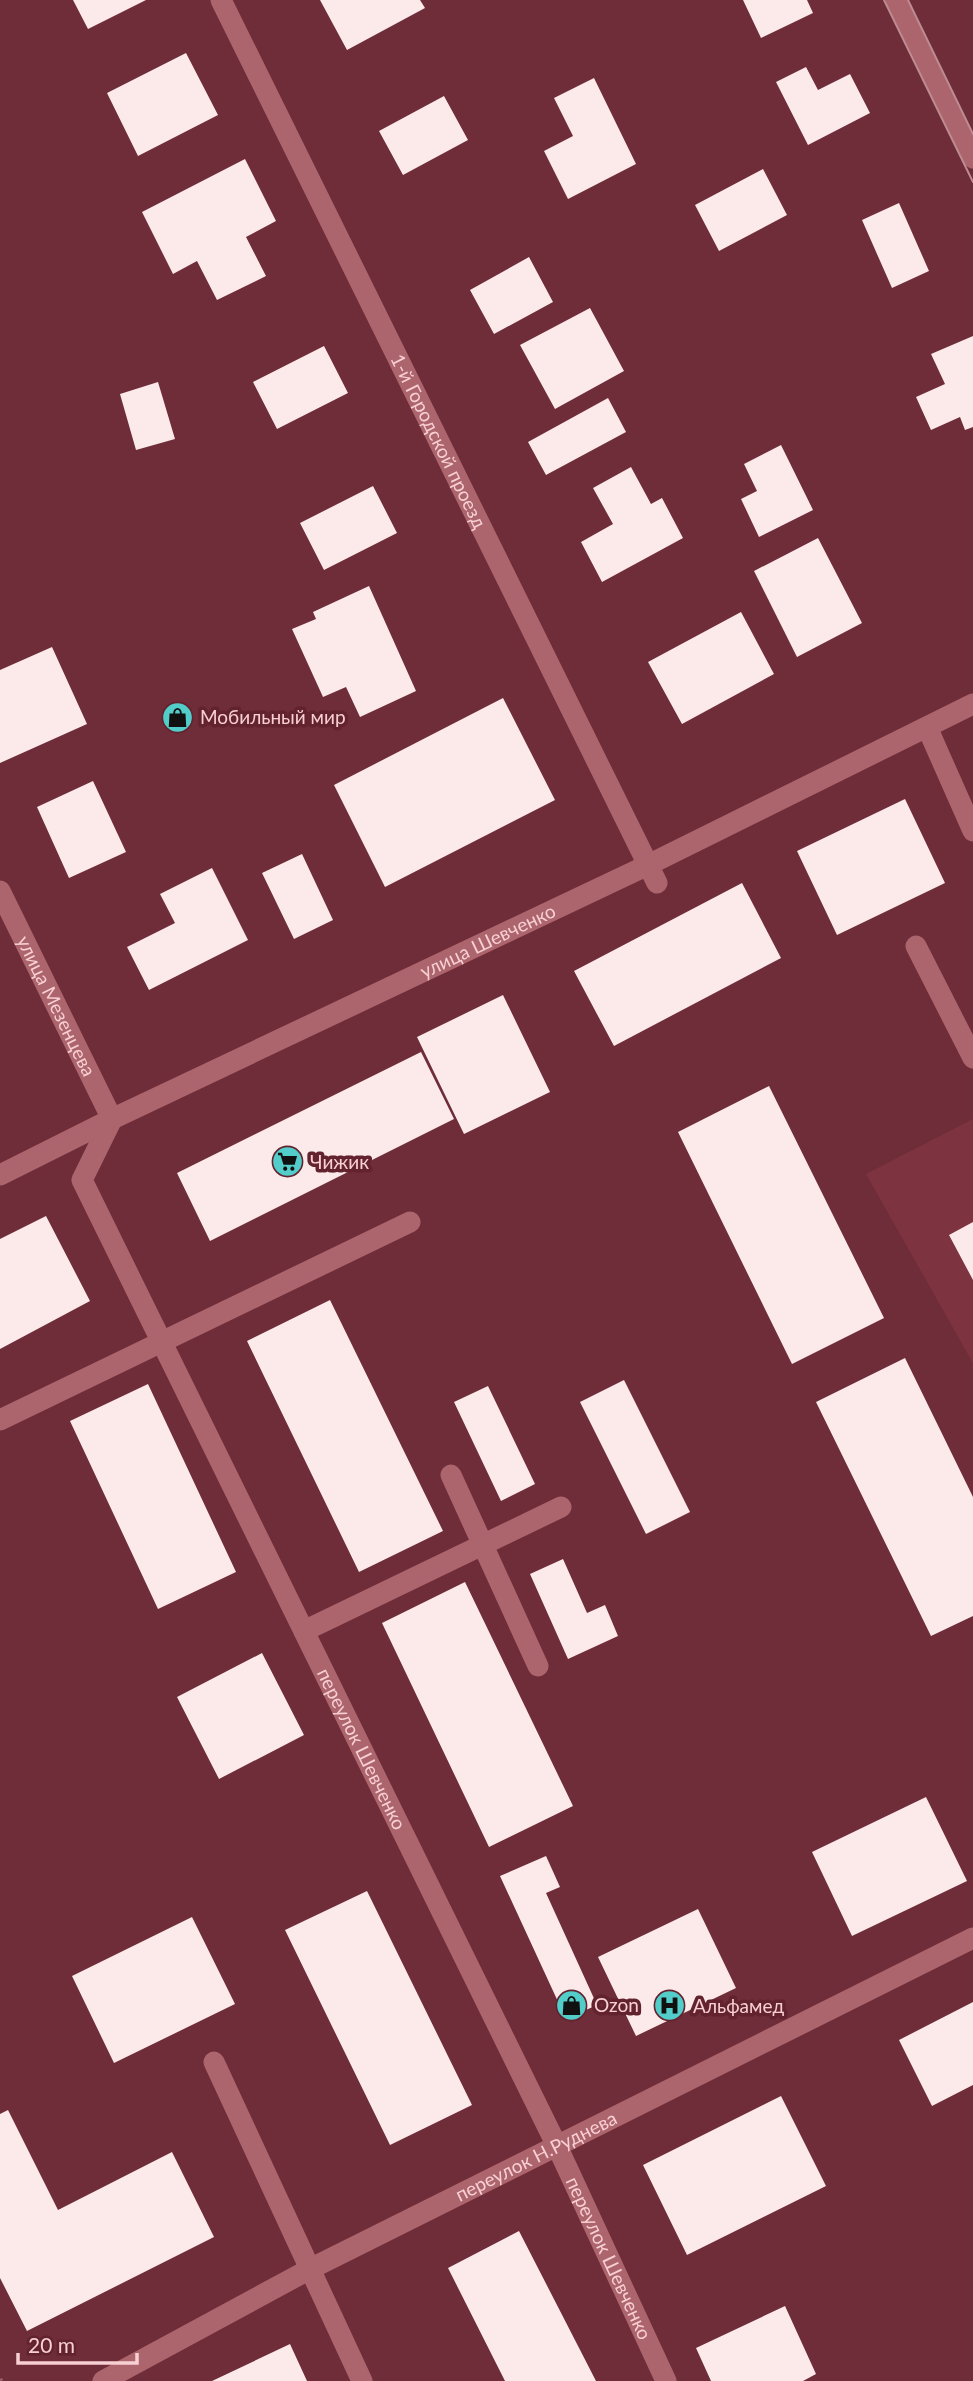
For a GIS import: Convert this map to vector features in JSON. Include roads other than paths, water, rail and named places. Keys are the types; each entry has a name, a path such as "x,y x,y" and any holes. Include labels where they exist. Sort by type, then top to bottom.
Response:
{"street":[{"name":"1-й Городской проезд","path":"221,0 652,874"},
{"path":"896,0 973,158"},
{"name":"улица Шевченко","path":"0,1175 112,1119 652,874 973,704"},
{"path":"927,727 973,831"},
{"name":"улица Мезенцева","path":"0,891 112,1119"},
{"path":"916,946 970,1044"},
{"name":"переулок Шевченко","path":"112,1119 82,1180 557,2146 666,2381"},
{"path":"0,1420 410,1222"},
{"path":"451,1475 538,1667"},
{"path":"303,1631 561,1507"},
{"name":"переулок Н.Руднева","path":"103,2381 310,2269 973,1938"},
{"path":"214,2062 362,2381"}],"tram line":[{"path":"884,0 973,182"},
{"path":"908,0 973,134"}],"place":[{"name":"Мобильный мир","path":"177,717"},
{"name":"Чижик","path":"287,1162"},
{"name":"Ozon","path":"571,2005"},
{"name":"Альфамед","path":"670,2006"}]}
